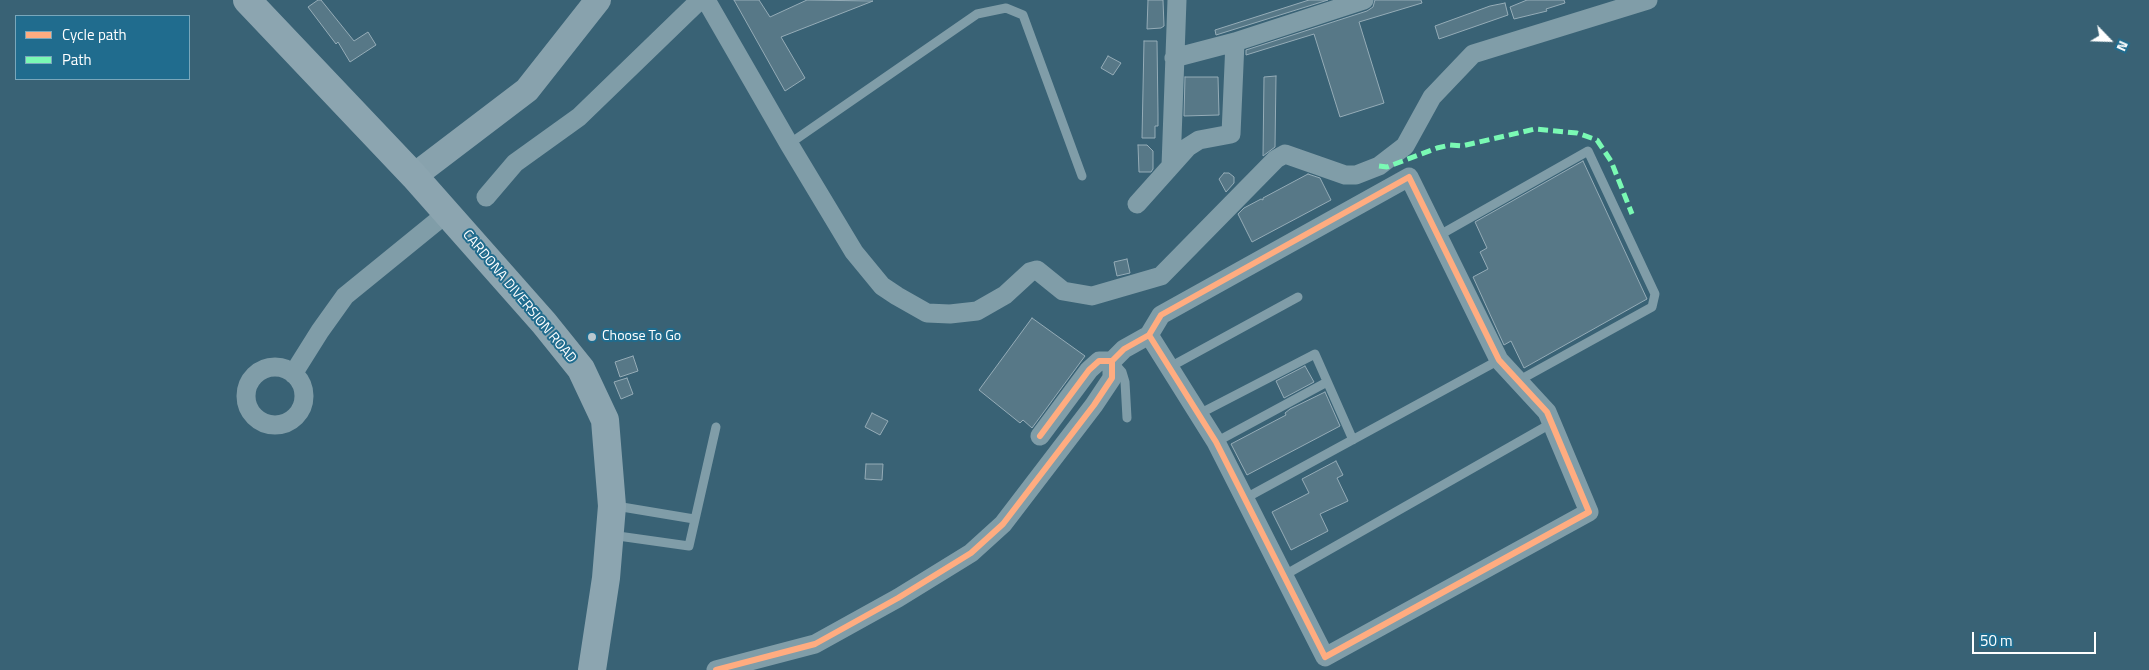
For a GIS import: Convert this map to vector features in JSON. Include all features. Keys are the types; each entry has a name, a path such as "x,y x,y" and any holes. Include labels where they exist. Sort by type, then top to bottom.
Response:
{"main road":[{"name":"CARDONA DIVERSION ROAD","path":"247,0 414,176 544,323 581,369 605,420 612,506 610,535 592,670"}],"street":[{"path":"414,176 527,90 598,0"},
{"path":"486,197 515,163 579,117 700,0"},
{"path":"706,0 788,144 854,252 882,286 927,313 950,314 977,311 1005,295 1030,272 1037,270 1062,291 1092,296 1162,276 1276,159 1285,154 1345,175 1356,175 1380,166 1404,146 1432,97 1473,54 1648,0"},
{"path":"1171,166 1176,0"},
{"path":"1174,58 1235,42 1364,0"},
{"path":"1137,204 1188,146 1199,140 1231,134 1235,42"},
{"path":"1040,436 1089,370 1099,361 1112,361 1124,349 1149,335 1161,315 1409,177 1500,360 1547,412 1589,512 1325,657 1216,442 1149,335"},
{"path":"293,374 345,296 447,213"},
{"path":"716,670 815,644 898,598 971,553 1003,524 1094,405 1112,378 1112,361"}],"lane":[{"path":"788,144 977,14 1006,8 1023,15 1082,176"},
{"path":"1438,236 1588,151 1655,294 1652,307 1518,381"},
{"path":"1170,367 1298,297"},
{"path":"1199,414 1315,354 1353,440"},
{"path":"1244,498 1500,360"},
{"path":"1112,361 1122,372 1125,382 1126,418"},
{"path":"1216,442 1327,382"},
{"path":"1283,576 1552,423"},
{"path":"610,535 689,546 716,427"},
{"path":"612,506 694,518"}],"building":[{"path":"321,0 354,41 368,32 376,45 350,62 338,42 336,44 308,7"},
{"path":"734,0 759,0 770,17 807,0 873,1 781,37 805,78 785,91"},
{"path":"1148,0 1163,0 1164,26 1161,28 1147,29"},
{"path":"1309,0 1328,0 1216,35 1215,30"},
{"path":"1375,0 1421,0 1422,3 1359,22 1384,103 1340,117 1314,34 1246,55 1246,50 1367,11 1373,7"},
{"path":"1527,0 1564,0 1565,3 1546,9 1547,11 1514,19 1510,7"},
{"path":"1505,3 1508,15 1439,39 1435,26 1490,6"},
{"path":"1144,41 1157,41 1158,126 1155,126 1155,138 1142,138"},
{"path":"1108,56 1121,63 1113,75 1101,68"},
{"path":"1276,76 1275,147 1263,156 1264,77"},
{"path":"1185,77 1218,77 1219,115 1184,116"},
{"path":"1138,145 1147,145 1153,151 1153,169 1151,172 1139,172"},
{"path":"1583,161 1647,299 1524,368 1511,341 1504,345 1473,277 1488,269 1480,252 1487,248 1475,222"},
{"path":"1224,173 1229,173 1234,177 1234,183 1226,192 1219,179"},
{"path":"1308,174 1320,178 1331,200 1252,242 1238,214 1244,208 1261,199 1263,200 1263,198"},
{"path":"1127,259 1130,273 1117,276 1114,262"},
{"path":"1032,318 1085,356 1032,428 1023,420 1020,423 979,390"},
{"path":"633,356 638,371 620,377 615,362"},
{"path":"1305,366 1314,382 1284,398 1276,381"},
{"path":"627,378 633,394 621,399 614,382"},
{"path":"1325,392 1340,426 1247,475 1231,444 1286,415 1285,413 1290,409"},
{"path":"872,413 888,421 880,435 865,427"},
{"path":"1336,461 1343,475 1337,478 1348,501 1320,514 1328,531 1291,550 1272,512 1309,493 1302,479"},
{"path":"866,464 883,464 882,480 865,479"}],"marked path":[{"path":"1379,166 1387,167 1437,148 1450,145 1462,146 1535,129 1577,133 1597,140 1611,161 1632,214"}],"cycle path":[{"path":"1040,436 1089,370 1099,361 1112,361 1124,349 1149,335 1161,315 1409,177 1499,360 1547,412 1589,512 1325,657 1216,442 1149,335"},
{"path":"716,670 815,644 898,598 971,553 1003,524 1094,405 1112,378 1112,361"}],"place":[{"name":"Choose To Go","path":"592,337"}]}
